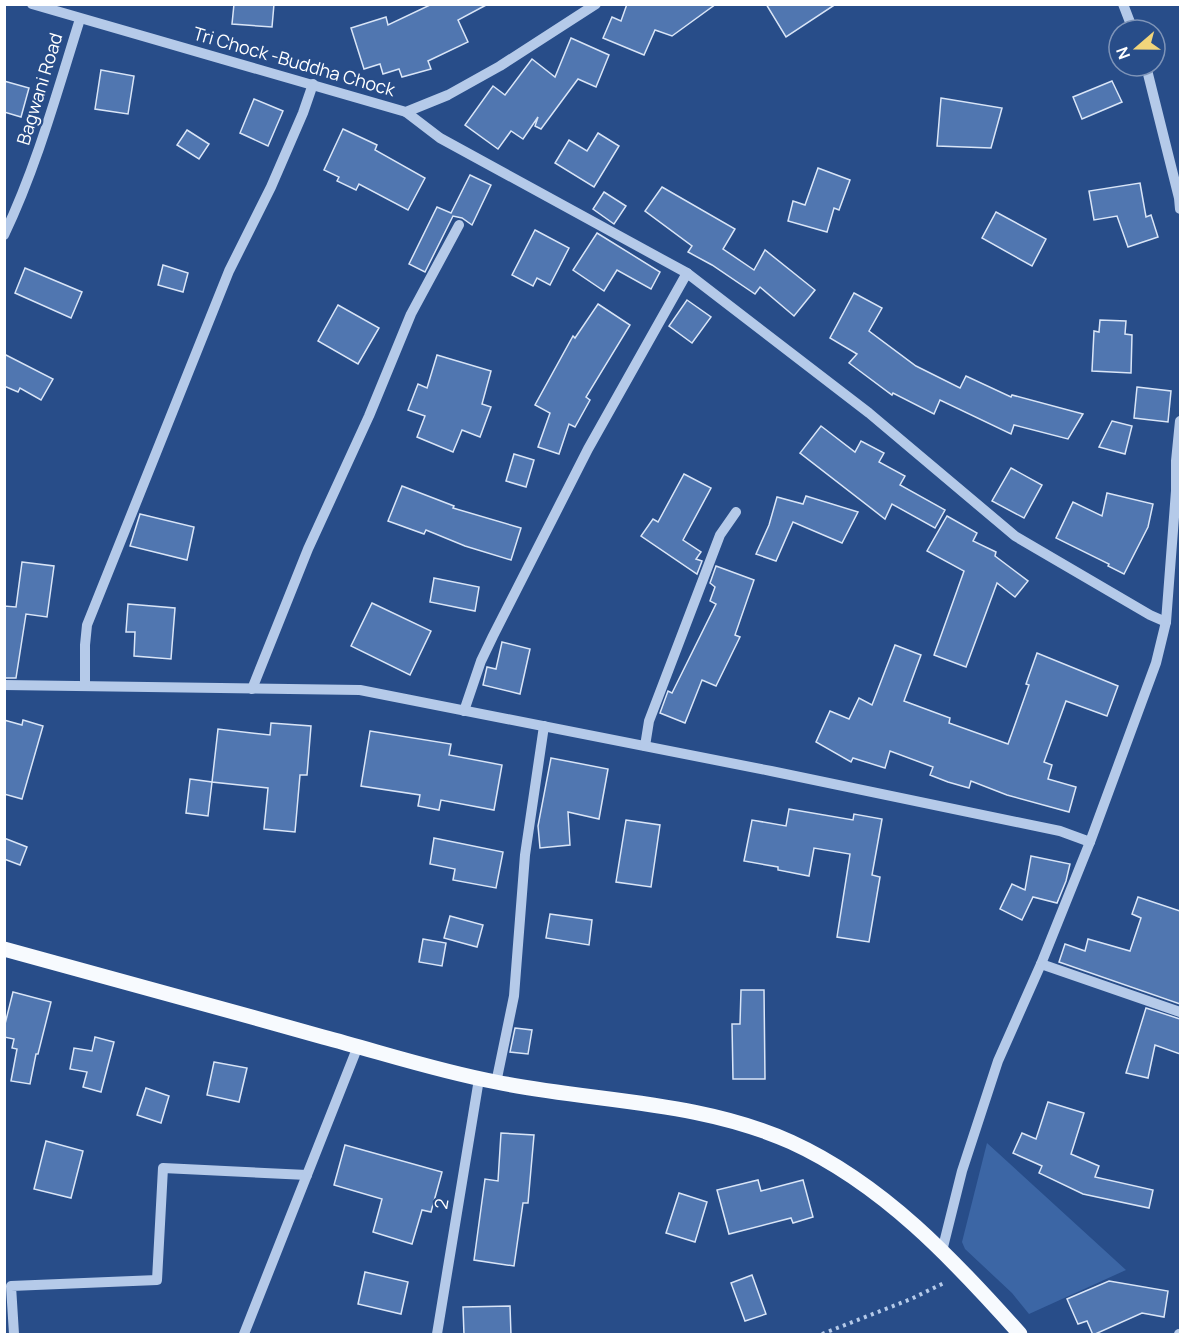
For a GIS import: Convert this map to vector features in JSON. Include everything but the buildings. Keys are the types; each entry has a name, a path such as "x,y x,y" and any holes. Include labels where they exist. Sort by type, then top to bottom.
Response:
{"main road":[{"path":"4,949 496,1083 687,1111 737,1124 790,1142 870,1188 942,1251 1020,1335"}],"street":[{"name":"Tri Chock -Buddha Chock","path":"39,5 80,19 406,112 448,95 500,66 596,4"},
{"name":"Bagwani Road","path":"4,235 20,202 36,159 80,19"},
{"path":"1149,78 1180,201"},
{"path":"85,687 87,625 225,282 271,187 313,84"},
{"path":"406,112 440,138 687,273 869,413 1015,536 1150,615 1166,622"},
{"path":"252,689 308,549 369,416 411,314 459,225"},
{"path":"464,711 481,661 498,625 588,449 687,273"},
{"path":"942,1251 962,1171 998,1060 1041,964 1156,663 1166,622 1178,491 1180,421"},
{"path":"645,746 650,721 720,535 736,512"},
{"path":"4,685 360,690 1060,831 1089,842"},
{"path":"496,1083 514,996 525,855 544,726"},
{"path":"1041,964 1180,1012"},
{"path":"244,1335 358,1046"},
{"name":"2","path":"437,1335 479,1078"},
{"path":"14,1335 11,1286 157,1280 163,1168 307,1176"}],"path":[{"path":"822,1334 940,1286 960,1270"}],"shaded area":[{"path":"987,1143 1126,1270 1029,1314 1012,1293 965,1249 962,1242"}]}
